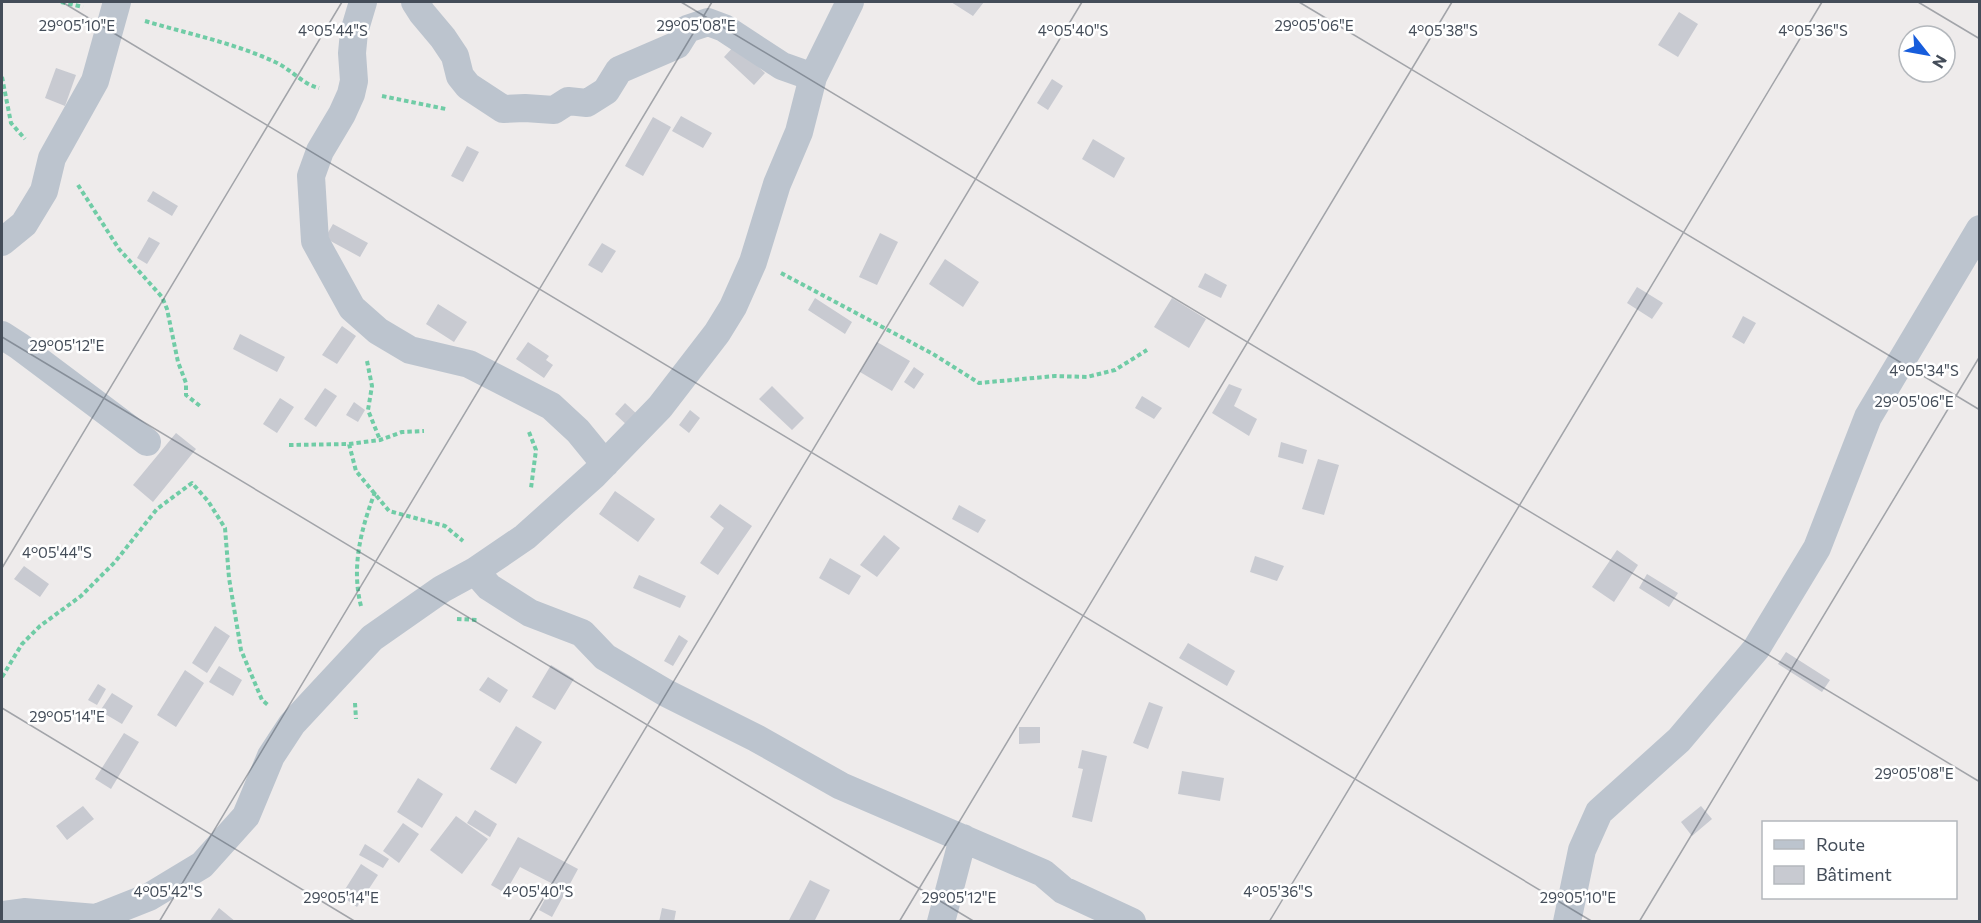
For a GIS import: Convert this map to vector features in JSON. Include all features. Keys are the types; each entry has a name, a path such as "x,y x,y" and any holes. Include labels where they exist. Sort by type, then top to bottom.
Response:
{"street":[{"path":"363,2 354,32 352,53 354,81 351,94 320,151 311,176 315,242 351,308 378,331 410,350 469,364 551,406 578,431 605,464"},
{"path":"415,2 455,56 460,76 468,86 503,109 554,110 568,101 587,103 606,91 619,70 677,45 687,29 708,21 724,28 783,66 813,77"},
{"path":"2,915 24,912 96,918 149,897 202,866 246,816 271,756 292,724 372,638 525,537 605,464 660,407 717,333 733,307 753,262 777,184 798,132 813,77 850,2"},
{"path":"2,242 24,224 44,190 52,158 95,81 115,7"},
{"path":"1567,921 1582,850 1599,812 1679,740 1756,649 1817,548 1868,417 1980,229"},
{"path":"2,335 147,442"},
{"path":"475,572 489,587 530,613 582,633 605,657 666,693 756,738 841,786 1043,873 1063,890 1132,921"},
{"path":"941,921 963,838"}],"path":[{"path":"61,2 74,6 115,7 242,49 277,63 311,86 351,94 370,94 449,109"},
{"path":"2,77 11,123 28,142 52,158 83,191 119,249 162,297 167,309 178,362 186,382 186,395 200,406"},
{"path":"753,262 784,274 923,348 979,383 1055,375 1087,377 1115,370 1147,350"},
{"path":"366,355 372,386 368,410 380,440"},
{"path":"289,445 349,444 380,440 402,432 424,431"},
{"path":"349,444 356,471 389,511 445,526 462,541 475,572"},
{"path":"2,677 22,644 40,626 81,596 115,562 157,509 192,483 208,501 225,528 229,578 241,650 262,700 292,724"},
{"path":"372,638 360,603 357,567 363,525 375,492"},
{"path":"402,618 497,621 530,613"}],"building":[{"path":"951,2 984,2 973,16"},
{"path":"1679,12 1698,24 1678,57 1658,45"},
{"path":"735,45 765,73 754,85 724,57"},
{"path":"56,68 76,75 65,106 45,98"},
{"path":"1052,79 1063,86 1048,110 1037,103"},
{"path":"681,116 712,133 703,148 672,131"},
{"path":"653,117 671,127 643,176 625,166"},
{"path":"1093,139 1125,158 1114,178 1082,159"},
{"path":"467,146 479,152 463,182 451,176"},
{"path":"153,191 178,206 172,216 147,201"},
{"path":"333,224 368,243 360,257 325,238"},
{"path":"880,233 898,242 877,285 859,277"},
{"path":"149,237 160,243 147,264 137,258"},
{"path":"602,243 616,251 602,273 588,265"},
{"path":"945,259 979,282 963,307 929,284"},
{"path":"1205,273 1227,285 1221,298 1198,287"},
{"path":"1637,287 1663,303 1652,319 1627,303"},
{"path":"815,298 852,322 845,334 808,310"},
{"path":"1172,298 1206,319 1189,348 1154,327"},
{"path":"438,304 467,322 454,342 426,324"},
{"path":"1743,316 1756,323 1744,344 1732,337"},
{"path":"342,326 356,336 337,364 322,355"},
{"path":"240,334 285,357 277,372 233,349"},
{"path":"528,342 549,356 546,360 553,365 544,378 516,359"},
{"path":"877,342 910,361 892,391 860,372"},
{"path":"914,367 924,374 914,389 904,382"},
{"path":"1229,384 1242,389 1234,406 1257,419 1249,436 1212,413"},
{"path":"772,386 804,418 792,430 759,399"},
{"path":"325,388 337,396 316,427 304,419"},
{"path":"1142,396 1162,408 1154,419 1135,408"},
{"path":"280,398 294,407 277,433 263,424"},
{"path":"354,402 365,410 358,422 346,415"},
{"path":"625,403 639,416 629,427 615,414"},
{"path":"690,410 700,418 689,433 679,425"},
{"path":"176,433 196,449 153,502 133,485"},
{"path":"1281,442 1307,450 1303,464 1278,457"},
{"path":"1318,459 1339,465 1324,515 1302,509"},
{"path":"615,491 655,519 638,542 599,514"},
{"path":"720,504 752,526 718,575 700,563 724,528 710,517"},
{"path":"959,505 986,520 978,533 952,519"},
{"path":"884,535 900,548 877,577 860,565"},
{"path":"1617,550 1638,565 1614,602 1592,587"},
{"path":"1255,556 1284,566 1277,581 1250,572"},
{"path":"830,558 861,576 849,595 819,578"},
{"path":"24,566 49,584 40,597 14,579"},
{"path":"1647,574 1678,593 1669,607 1639,588"},
{"path":"639,575 686,596 680,608 633,588"},
{"path":"215,626 230,636 207,673 192,663"},
{"path":"679,635 688,641 673,666 664,661"},
{"path":"1188,643 1235,671 1227,686 1179,658"},
{"path":"1786,652 1830,680 1822,692 1778,664"},
{"path":"551,665 574,679 555,710 532,697"},
{"path":"219,666 242,680 233,696 209,682"},
{"path":"185,670 204,683 176,727 157,715"},
{"path":"488,677 508,690 500,703 479,690"},
{"path":"98,684 106,689 97,705 88,700"},
{"path":"112,693 133,706 122,724 100,711"},
{"path":"1149,702 1163,707 1148,749 1133,743"},
{"path":"516,726 542,742 516,784 490,769"},
{"path":"1019,727 1040,727 1040,743 1019,744"},
{"path":"124,733 139,742 111,789 95,779"},
{"path":"1082,750 1107,756 1092,822 1072,817 1083,769 1078,768"},
{"path":"1182,771 1224,778 1220,801 1178,794"},
{"path":"418,778 443,794 422,828 397,812"},
{"path":"83,806 94,819 67,840 56,826"},
{"path":"1701,806 1712,819 1692,836 1681,822"},
{"path":"475,810 497,824 490,837 467,823"},
{"path":"456,816 488,839 462,874 430,850"},
{"path":"403,823 419,834 399,863 383,851"},
{"path":"518,837 578,869 552,917 539,910 553,884 520,867 505,893 491,885"},
{"path":"365,844 389,859 383,868 359,855"},
{"path":"361,864 378,875 357,907 347,900 350,895 344,891"},
{"path":"810,880 830,890 814,922 788,922"},
{"path":"219,908 236,922 209,922"},
{"path":"662,908 676,911 674,922 659,922"}]}
